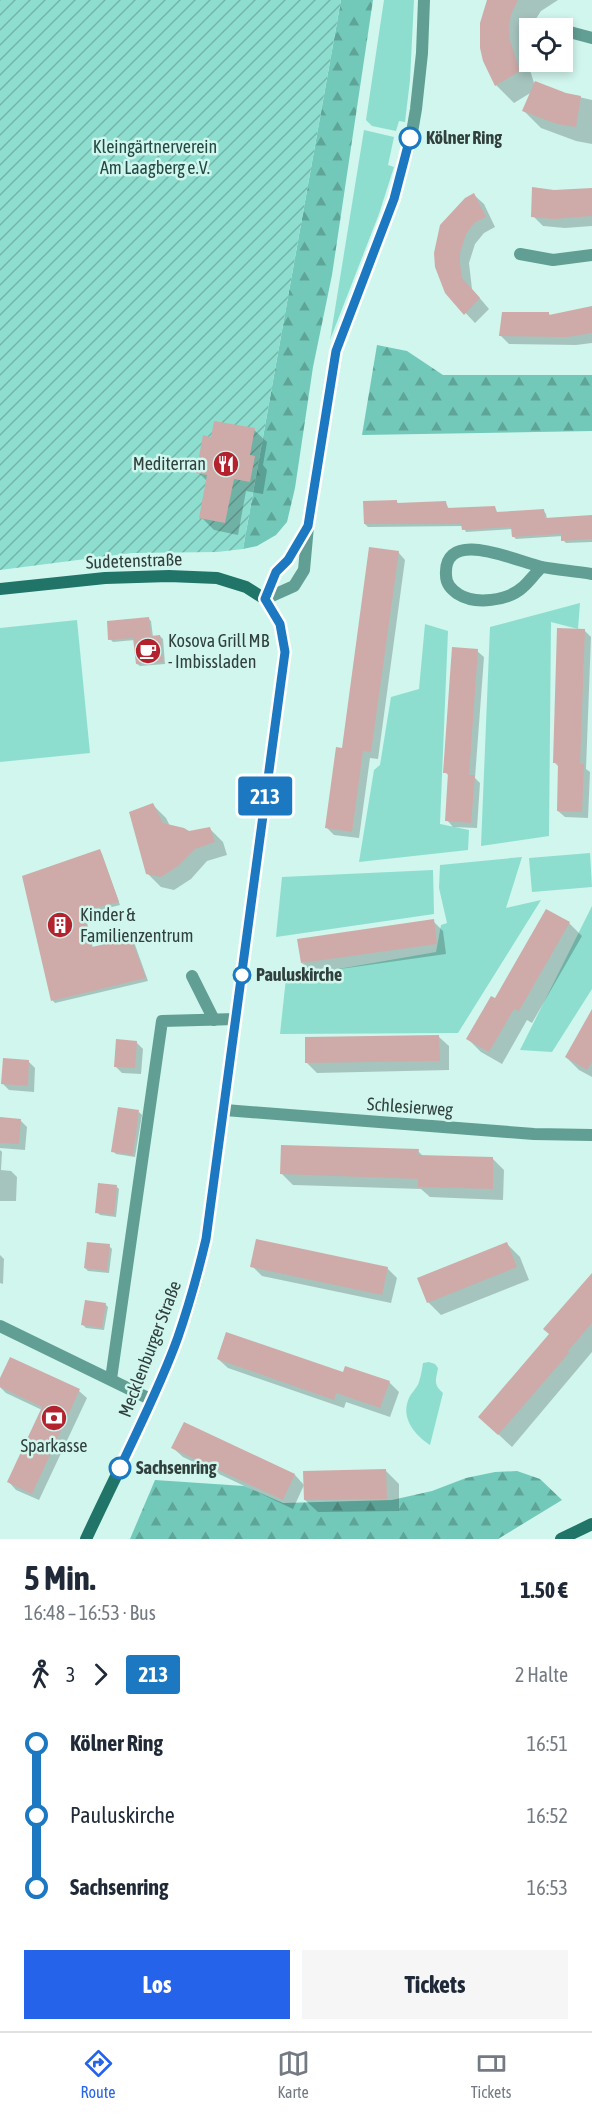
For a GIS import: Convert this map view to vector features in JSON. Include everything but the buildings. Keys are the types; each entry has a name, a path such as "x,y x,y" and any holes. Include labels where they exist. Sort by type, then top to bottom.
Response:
{"street":[{"path":"265,599 294,586 304,570 308,526 336,351 394,199 411,138 422,53 423,0"},
{"path":"573,33 592,38"},
{"path":"520,254 553,260 592,255"},
{"path":"265,599 276,572 288,560 308,526"},
{"path":"542,567 521,589 503,597 486,600 461,596 451,589 446,580 447,562 453,554 464,549 478,549 542,567 592,574"},
{"name":"Sudetenstraße","path":"0,589 105,578 202,577 246,587 265,599"},
{"name":"Mecklenburger Straße","path":"87,1539 152,1400 177,1340 195,1286 206,1239 285,652 280,624 265,599"},
{"path":"192,976 214,1020"},
{"name":"Mecklenburger Straße","path":"111,1379 162,1021 236,1019"},
{"name":"Schlesierweg","path":"225,1110 534,1134 592,1136"},
{"path":"0,1326 152,1400"},
{"path":"561,1539 592,1524"}],"green space":[{"name":"Kleingärtnerverein Am Laagberg e.V.","path":"0,0 341,0 243,549 217,552 132,553 0,570"},
{"path":"341,0 373,0 332,275 313,367 295,488 287,522 276,535 257,546 243,549"},
{"path":"384,0 414,0 410,80 405,122 399,121 396,131 372,126 366,120"},
{"path":"364,130 394,137 388,165 394,167 379,214 330,340"},
{"path":"377,345 407,351 443,375 592,375 592,431 362,435"},
{"path":"580,603 578,629 551,622 549,836 481,846 490,627"},
{"path":"77,620 90,753 0,762 0,628"},
{"path":"425,624 448,631 440,824 469,830 468,850 359,862 374,770 380,765 391,697 419,689"},
{"path":"590,853 592,887 532,892 529,858"},
{"path":"522,857 506,908 541,900 458,1033 280,1034 286,978 436,952 441,925 447,923 439,888 440,865"},
{"path":"433,870 434,914 276,937 282,877"},
{"path":"592,906 592,989 552,1052 520,1050"},
{"path":"429,1362 438,1368 436,1384 443,1393 430,1445 414,1431 406,1412 409,1398 419,1382 423,1363"},
{"path":"517,1471 540,1479 562,1500 498,1539 130,1539 155,1480 244,1486 283,1503 392,1500 432,1491 466,1478 495,1472"}],"bus line":[{"name":"213","path":"120,1468 177,1340 195,1286 206,1239 285,652 280,624 265,599 276,572 288,560 308,526 336,351 394,199 410,138"}],"place":[{"name":"Kölner Ring","path":"410,138"},
{"name":"Mediterran","path":"226,464"},
{"name":"Kosova Grill MB - Imbissladen","path":"148,651"},
{"name":"Kinder & Familienzentrum","path":"60,925"},
{"name":"Pauluskirche","path":"242,975"},
{"name":"Sparkasse","path":"54,1418"},
{"name":"Sachsenring","path":"120,1468"}]}
